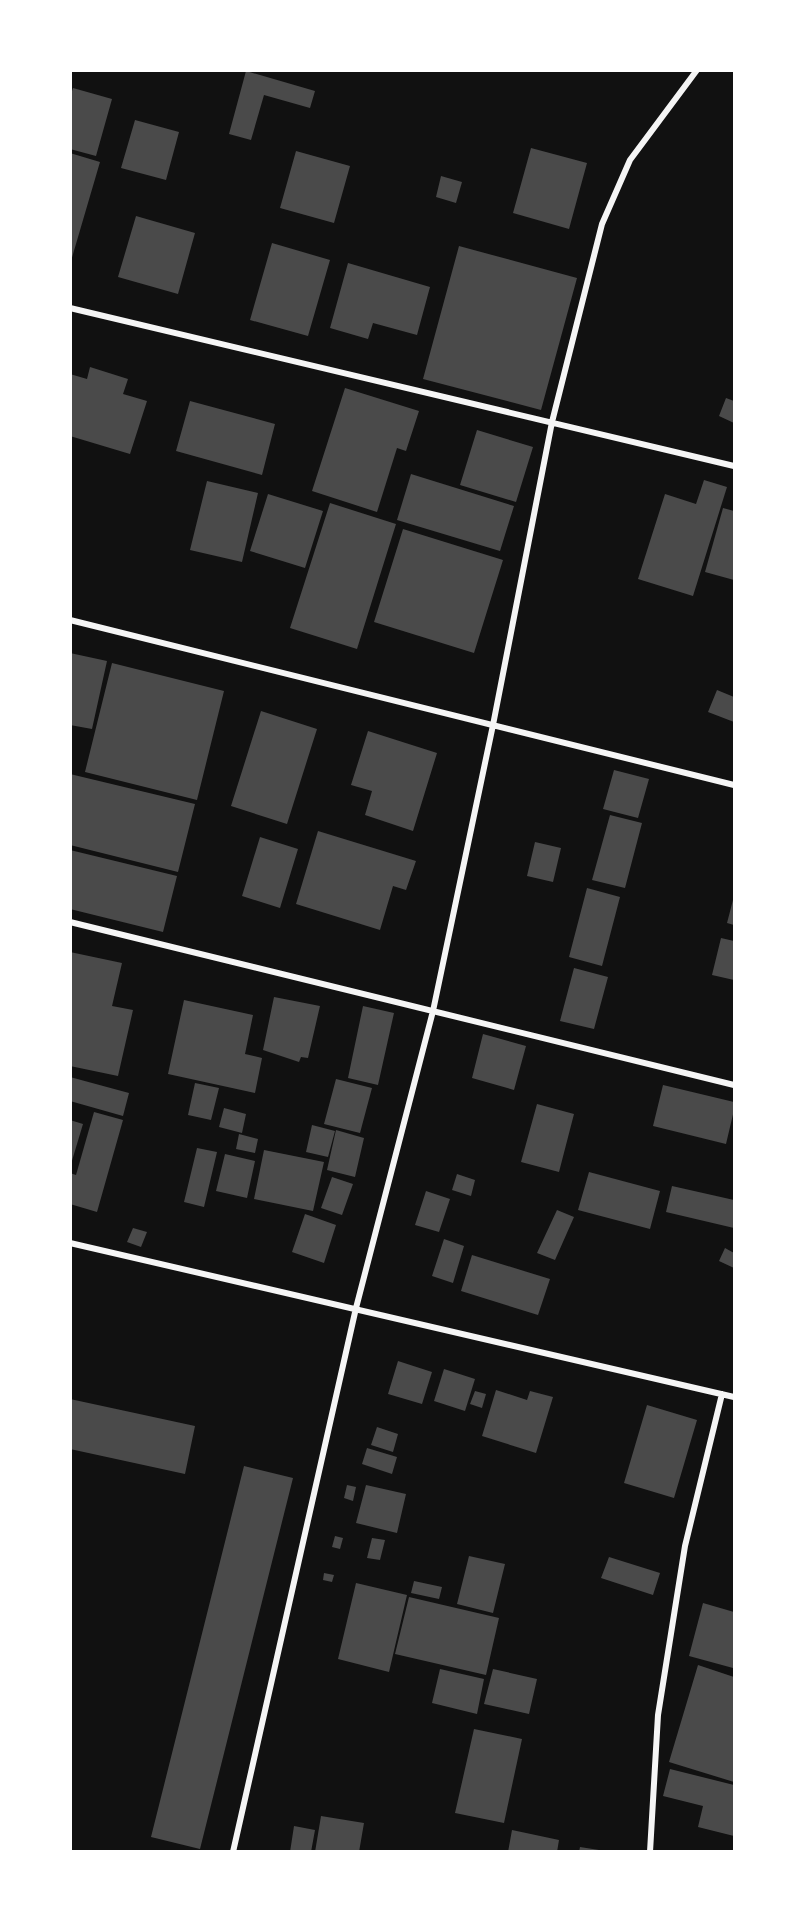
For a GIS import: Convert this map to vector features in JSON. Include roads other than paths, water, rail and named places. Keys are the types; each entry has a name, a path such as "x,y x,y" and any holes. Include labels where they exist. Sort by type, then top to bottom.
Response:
{"street":[{"path":"233,1851 356,1308 433,1011 493,725 552,422 602,224 630,160 697,70"},
{"path":"70,308 735,466"},
{"path":"70,620 735,785"},
{"path":"70,922 735,1085"},
{"path":"70,1243 735,1397"},
{"path":"650,1851 658,1715 685,1546 722,1394"}]}
